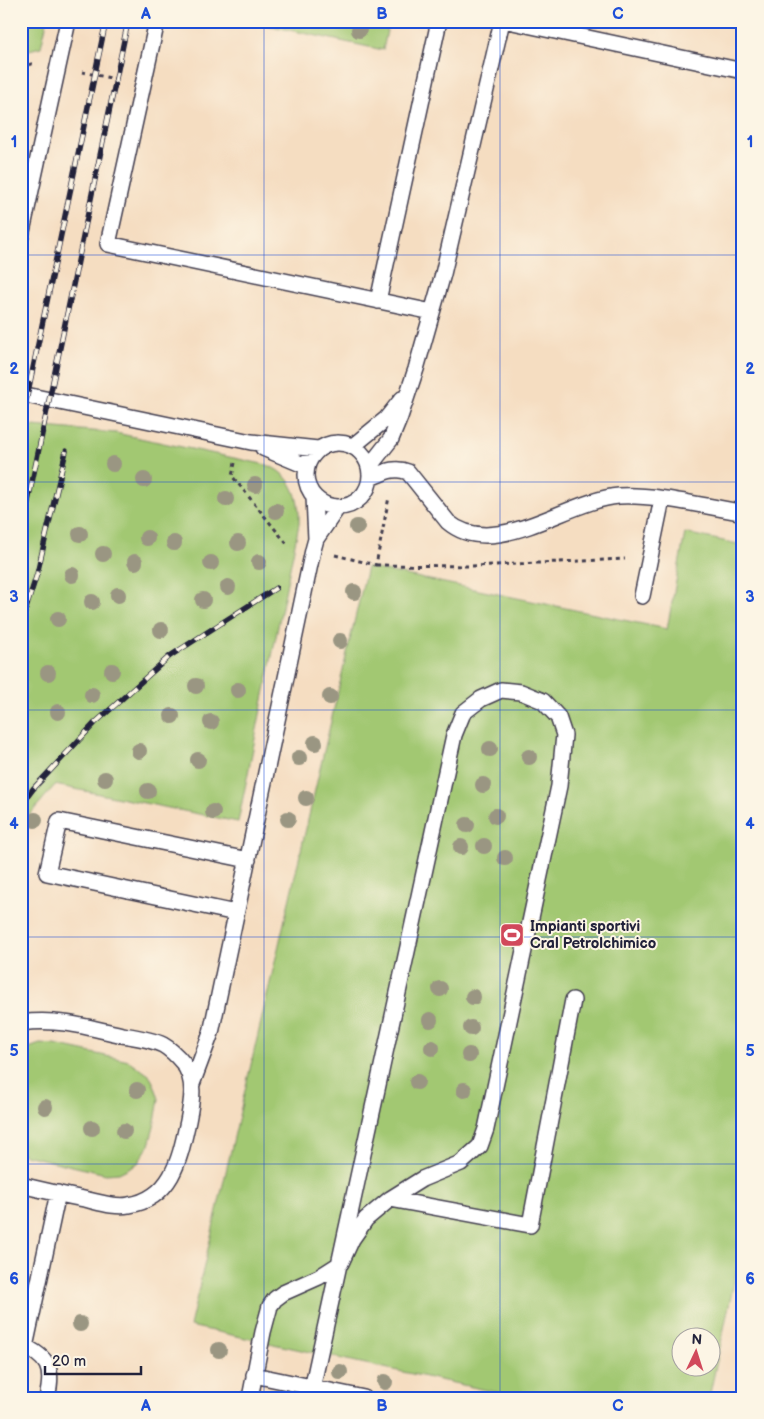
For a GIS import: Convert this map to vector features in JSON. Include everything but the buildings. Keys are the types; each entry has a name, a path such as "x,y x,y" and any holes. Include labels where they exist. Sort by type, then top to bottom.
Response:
{"lane":[{"path":"21,236 68,21"},
{"path":"157,21 108,244 432,312"},
{"path":"378,301 438,21"},
{"path":"370,472 365,458 359,450 339,442 328,443 310,457 306,466 306,483 314,497 323,504 338,506 353,503 362,496 367,488 370,472 400,418 416,370 443,274 502,21"},
{"path":"508,21 743,71"},
{"path":"353,446 386,419 408,391"},
{"path":"21,394 251,442 318,449"},
{"path":"251,442 306,466"},
{"path":"370,472 394,468 408,472 448,522 464,532 482,535 508,532 594,501 618,496 643,496 740,512 743,510"},
{"path":"192,1084 211,1033 316,539 314,497"},
{"path":"642,596 662,499"},
{"path":"316,539 338,506"},
{"path":"250,1398 270,1306 275,1299 283,1293 319,1277 340,1263 352,1239 366,1219 390,1200 422,1179 461,1163 480,1146 486,1129 563,762 564,735 558,717 544,701 521,692 500,690 481,699 463,713 454,735 340,1263 312,1392"},
{"path":"236,913 47,873 58,821 248,860"},
{"path":"390,1200 530,1225 573,1000"},
{"path":"21,1023 41,1020 59,1021 144,1039 163,1045 188,1071 192,1084 192,1101 180,1156 170,1178 162,1188 143,1201 128,1206 107,1204 21,1185"},
{"path":"47,1398 50,1373 47,1364 40,1356 23,1346 58,1193"},
{"path":"254,1375 312,1392 364,1398"}],"path":[{"path":"376,565 472,566 650,557"}],"green space":[{"path":"21,21 47,21 41,47 21,54"},
{"path":"247,21 389,21 383,50"},
{"path":"21,425 116,433 267,465 283,475 293,488 298,505 299,524 238,822 55,785 21,825"},
{"name":"Impianti sportivi Cral Petrolchimico","path":"685,533 743,545 743,1241 722,1338 722,1326 672,1326 672,1376 714,1376 709,1398 523,1398 190,1326 367,567 667,629"},
{"path":"40,1044 55,1045 129,1061 149,1075 159,1099 149,1145 138,1163 119,1173 106,1174 21,1154 21,1052"}],"railway":[{"path":"21,425 106,21"},
{"path":"21,535 128,21"},
{"path":"21,624 37,574 66,451"},
{"path":"21,805 33,789 95,723 170,656 276,588"}],"place":[{"name":"Impianti sportivi Cral Petrolchimico","path":"512,935"}]}
